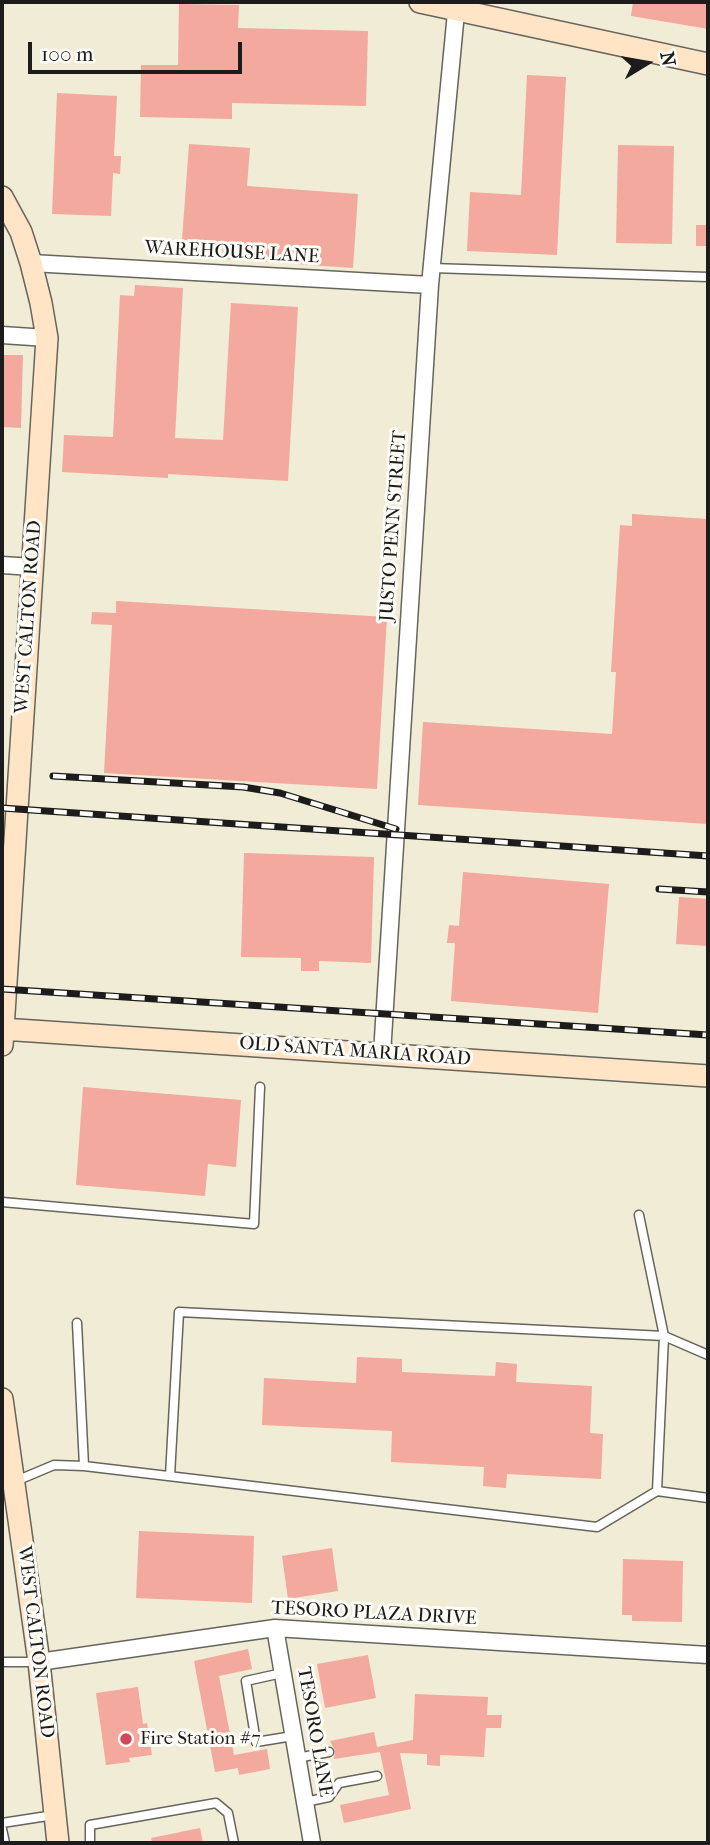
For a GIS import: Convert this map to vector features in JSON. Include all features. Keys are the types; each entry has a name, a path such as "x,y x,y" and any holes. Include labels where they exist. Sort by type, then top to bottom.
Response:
{"main road":[{"path":"419,2 456,5 708,64"},
{"name":"WEST CALTON ROAD","path":"2,197 16,222 31,264 47,338 33,566 8,836 2,1034"},
{"name":"OLD SANTA MARIA ROAD","path":"2,1034 382,1054 708,1076"},
{"name":"WEST CALTON ROAD","path":"2,1399 39,1662 58,1843"}],"street":[{"name":"JUSTO PENN STREET","path":"382,1054 431,276 456,5"},
{"name":"WAREHOUSE LANE","path":"31,264 431,276"},
{"path":"2,335 47,338"},
{"path":"2,565 33,566"},
{"name":"TESORO PLAZA DRIVE","path":"39,1662 275,1628 708,1655"},
{"name":"TESORO LANE","path":"275,1628 312,1843"}],"lane":[{"name":"WAREHOUSE LANE","path":"431,276 708,277"},
{"path":"2,1202 254,1224 260,1087"},
{"path":"639,1215 664,1336 656,1491"},
{"path":"170,1476 179,1312 664,1336 708,1355"},
{"path":"77,1323 84,1466"},
{"path":"13,1482 54,1465 84,1466 597,1527 656,1491 708,1498"},
{"path":"2,1661 39,1662"},
{"path":"282,1673 246,1681 256,1742 293,1735"},
{"path":"297,1758 329,1752"},
{"path":"305,1801 329,1797 339,1783 377,1776"},
{"path":"90,1843 90,1825 216,1803 228,1813 234,1843"},
{"path":"2,1823 56,1814"},
{"path":"2,1829 5,1843"}],"building":[{"path":"633,2 708,2 708,29 631,16"},
{"path":"179,4 239,5 238,28 368,31 366,106 232,103 232,119 140,117 141,65 178,65"},
{"path":"527,75 566,77 557,255 467,251 470,192 521,195"},
{"path":"57,93 117,96 114,156 121,156 120,174 113,173 111,216 52,214"},
{"path":"189,144 250,148 247,186 358,194 353,268 222,259 223,242 182,240"},
{"path":"618,145 674,146 672,244 616,243"},
{"path":"696,225 708,225 708,246 696,246"},
{"path":"135,285 183,288 175,438 223,440 231,303 298,307 288,481 168,474 168,478 62,472 64,435 113,437 120,295 134,296"},
{"path":"2,355 23,355 21,428 2,427"},
{"path":"632,514 708,519 708,824 418,805 423,722 612,734 616,672 611,672 620,525 632,526"},
{"path":"116,601 387,617 377,789 104,773 112,625 91,624 92,612 116,613"},
{"path":"244,853 374,857 371,963 319,961 319,971 301,971 301,958 241,957"},
{"path":"463,872 609,884 598,1013 451,1001 455,943 447,943 449,925 459,926"},
{"path":"679,897 708,899 708,946 676,944"},
{"path":"83,1087 241,1100 236,1167 208,1164 205,1196 76,1185"},
{"path":"357,1357 402,1359 402,1372 495,1376 496,1362 517,1364 516,1382 592,1386 590,1433 603,1434 601,1479 507,1474 506,1488 483,1486 484,1467 391,1462 392,1431 262,1425 264,1378 356,1383"},
{"path":"139,1531 254,1536 252,1603 136,1598"},
{"path":"332,1548 338,1591 288,1599 282,1556"},
{"path":"623,1559 683,1561 682,1622 632,1621 632,1615 622,1615"},
{"path":"248,1649 252,1669 219,1676 234,1755 267,1749 270,1769 239,1775 238,1768 215,1772 194,1661"},
{"path":"368,1655 376,1698 325,1708 317,1664"},
{"name":"Fire Station #7","path":"138,1687 143,1724 147,1723 152,1755 129,1758 130,1762 106,1765 96,1693"},
{"path":"415,1694 488,1697 487,1715 502,1715 501,1728 486,1728 484,1757 440,1755 440,1766 427,1765 427,1754 400,1753 411,1809 344,1823 340,1805 389,1795 380,1752 334,1759 335,1751 330,1741 374,1732 377,1747 413,1740"},
{"path":"200,1828 203,1843 152,1843 151,1838"}],"railway":[{"path":"53,776 243,787 280,793 396,829"},
{"path":"2,808 708,856"},
{"path":"659,889 708,892"},
{"path":"2,989 708,1035"}],"place":[{"name":"Fire Station #7","path":"126,1739"}]}
